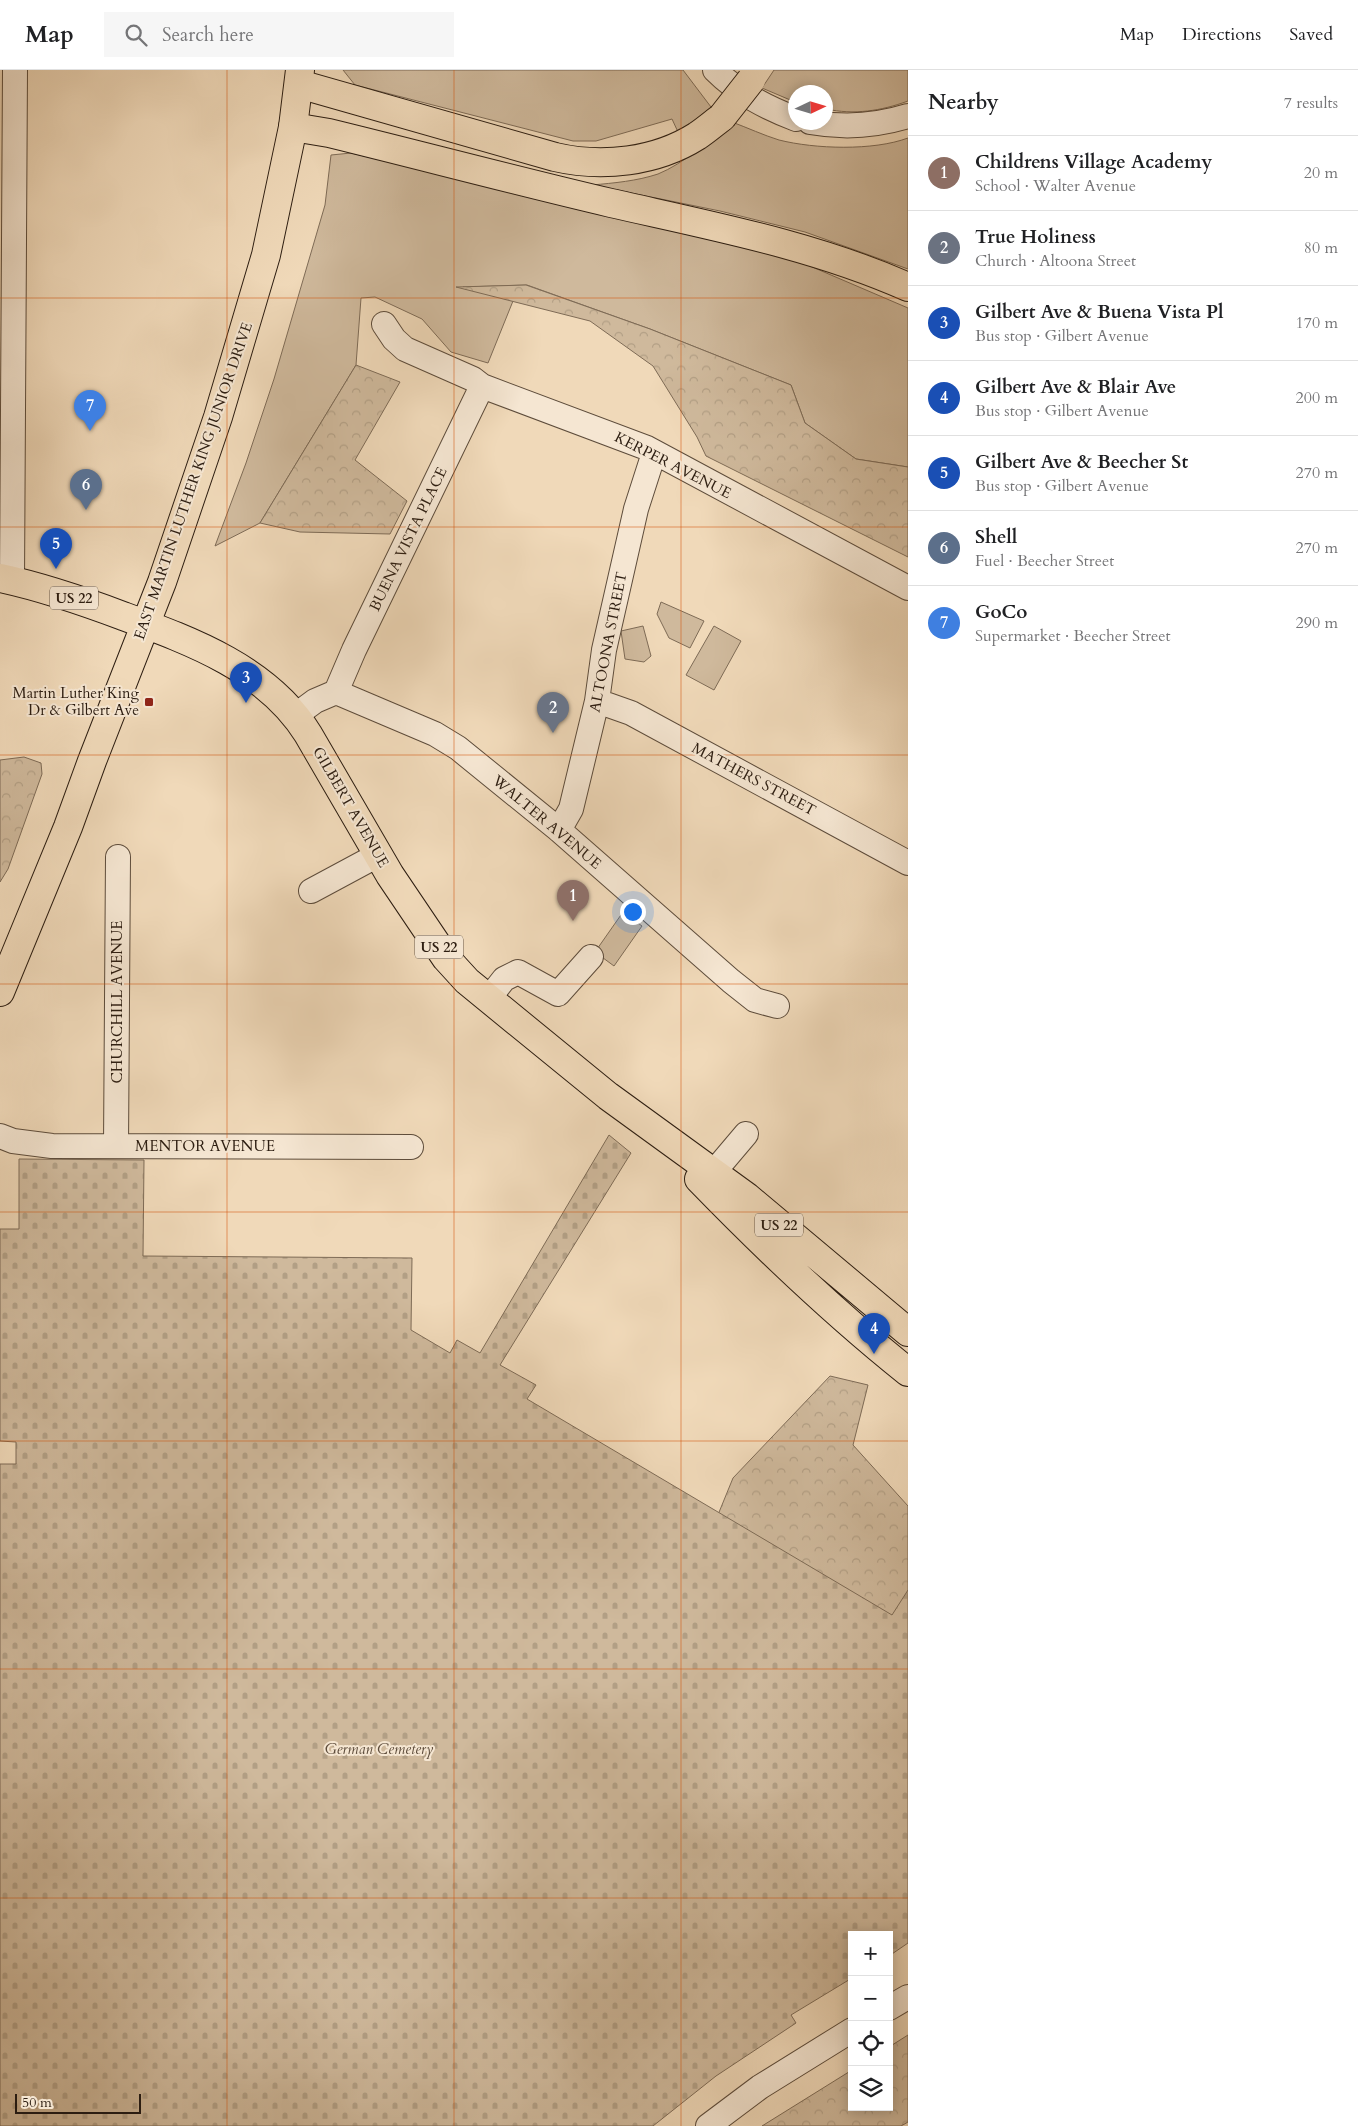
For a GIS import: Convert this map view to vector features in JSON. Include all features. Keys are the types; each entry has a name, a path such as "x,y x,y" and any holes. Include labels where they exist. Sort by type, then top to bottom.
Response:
{"main road":[{"path":"299,77 555,157 595,163 640,158 678,146 698,136 722,117 754,75"},
{"name":"EAST MARTIN LUTHER KING JUNIOR DRIVE","path":"0,992 16,958 68,827 162,582 218,417 266,255 293,127 299,77"},
{"path":"293,127 329,133 797,246 882,275 908,287"},
{"name":"GILBERT AVENUE","path":"6,579 72,597 145,624 214,653 246,672 280,699 296,715 378,855 446,958 467,980 572,1068 747,1198 908,1332"},
{"name":"GILBERT AVENUE","path":"645,1124 749,1229 858,1331 908,1372"}],"street":[{"path":"6,579 7,95 15,70"},
{"path":"715,70 731,86 769,109 788,116"},
{"path":"833,126 882,123 908,116"},
{"name":"KERPER AVENUE","path":"384,324 394,339 405,349 473,379 482,386 600,429 654,453 908,588"},
{"name":"BUENA VISTA PLACE","path":"336,692 354,650 482,386"},
{"name":"ALTOONA STREET","path":"559,830 571,809 597,701 604,650 636,508 654,453"},
{"path":"296,715 315,701 336,692"},
{"name":"WALTER AVENUE","path":"336,692 435,734 458,748 559,830 731,981 755,1000 776,1006"},
{"name":"MATHERS STREET","path":"597,701 631,713 908,863"},
{"path":"311,891 378,855"},
{"name":"CHURCHILL AVENUE","path":"116,1146 110,885 118,858"},
{"path":"489,998 504,979 518,972 558,994 591,957"},
{"path":"713,1173 746,1134"},
{"name":"MENTOR AVENUE","path":"0,1136 13,1141 36,1145 411,1147"},
{"path":"893,2006 908,1997"},
{"path":"708,2126 760,2087 848,2032"}],"green space":[{"path":"343,70 683,70 711,107 685,129 678,132 672,119 596,141 573,141 355,85"},
{"path":"774,70 908,70 908,101 878,110 857,112 833,110 833,85 788,85 788,99 762,88"},
{"path":"732,122 779,140 826,147 861,147 908,138 908,269 805,232 720,211 592,185 634,180 668,170 687,158"},
{"path":"351,153 782,254 908,308 908,467 856,459 805,423 791,385 650,329 527,285 463,287 513,301 488,363 451,352 422,319 375,297 361,298 356,365 260,523 215,546 246,463 274,379 325,205 331,155"},
{"path":"526,285 650,329 791,385 805,423 856,459 908,467 908,557 706,456 697,437 653,366 590,321 456,287"},
{"path":"356,365 400,382 355,460 407,501 390,534 300,532 260,523"},
{"path":"661,602 704,621 690,648 669,638 657,614"},
{"path":"643,626 651,656 644,662 625,659 621,631"},
{"path":"714,626 741,641 714,690 686,675"},
{"path":"24,757 41,763 42,774 8,869 0,882 0,760"},
{"path":"623,912 642,926 614,966 595,952"},
{"name":"German Cemetery","path":"609,1135 631,1153 500,1365 536,1385 527,1399 892,1615 908,1590 908,1943 893,1953 893,1931 848,1931 848,1980 791,2015 796,2023 716,2076 653,2126 0,2126 0,1464 16,1464 16,1442 0,1441 0,1229 19,1229 19,1159 144,1160 143,1256 412,1258 411,1330 450,1353 457,1340 480,1353"},
{"path":"830,1376 868,1385 853,1445 908,1506 908,1639 713,1527 733,1478"},
{"path":"908,2035 908,2122 901,2126 762,2126 848,2072 848,2111 893,2111 893,2044"}],"place":[{"name":"GoCo","path":"90,431"},
{"name":"Shell","path":"86,510"},
{"name":"Gilbert Ave & Beecher St","path":"56,569"},
{"name":"Martin Luther King Dr & Gilbert Ave","path":"149,702"},
{"name":"Gilbert Ave & Buena Vista Pl","path":"246,703"},
{"name":"True Holiness","path":"553,733"},
{"name":"Childrens Village Academy","path":"573,921"},
{"name":"Gilbert Ave & Blair Ave","path":"874,1354"}]}
